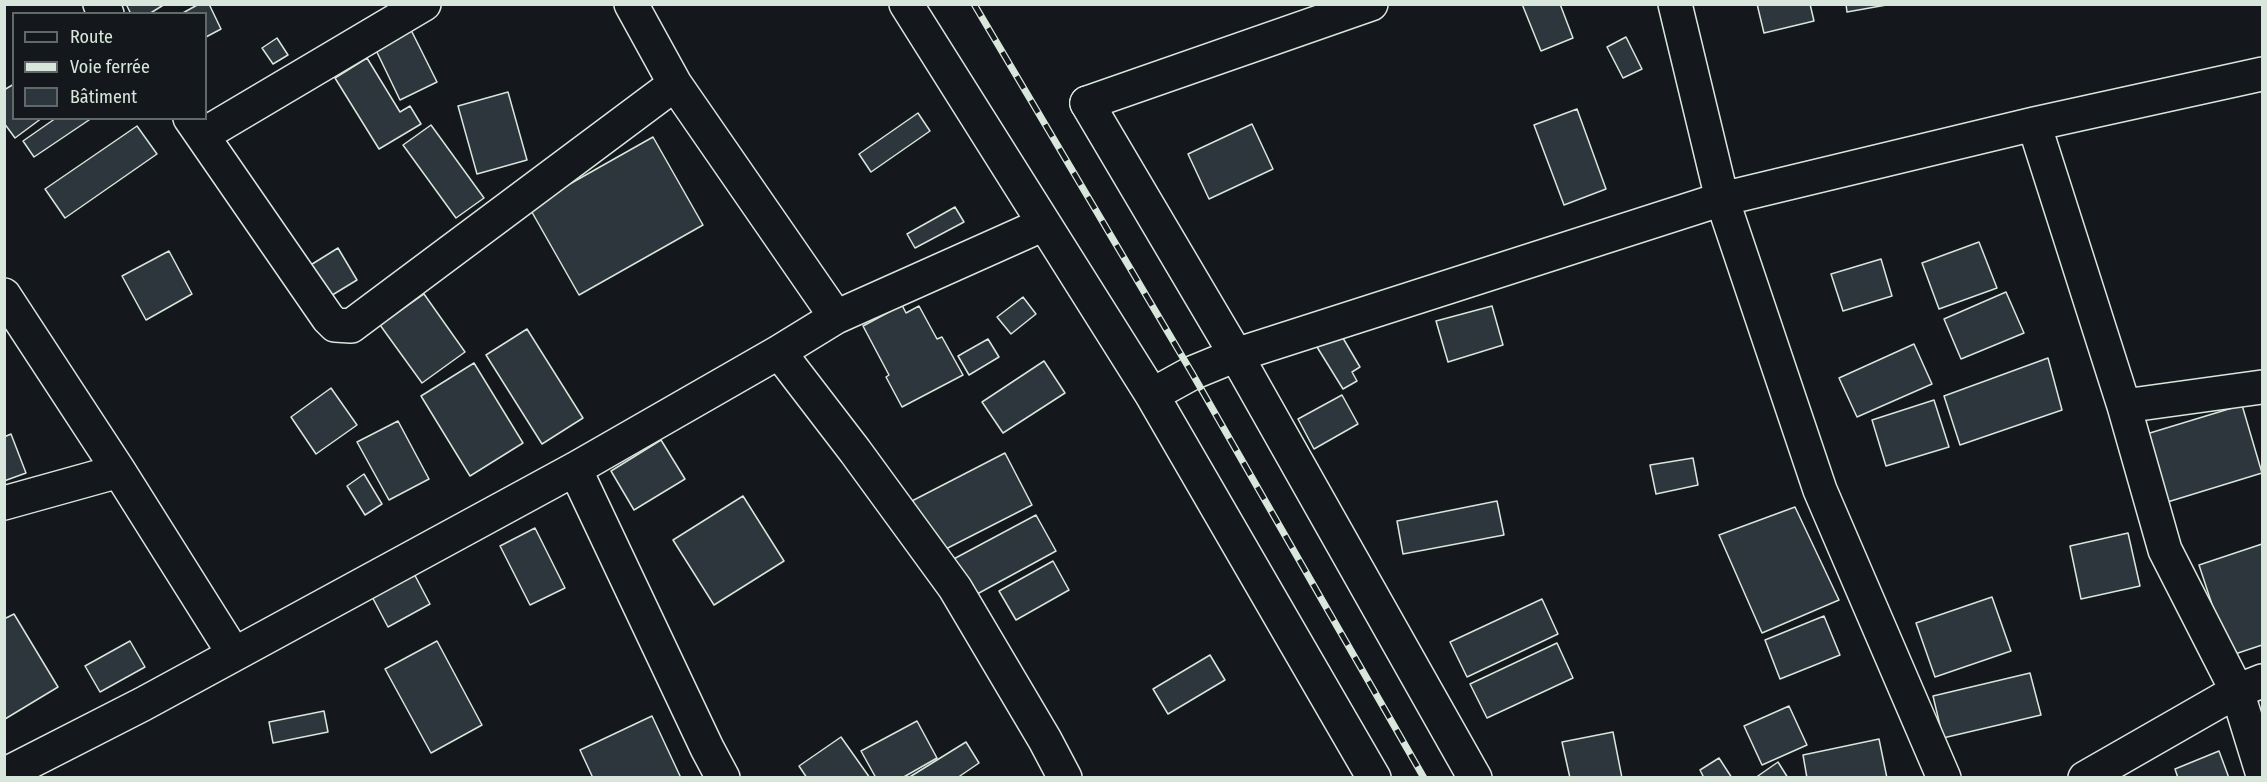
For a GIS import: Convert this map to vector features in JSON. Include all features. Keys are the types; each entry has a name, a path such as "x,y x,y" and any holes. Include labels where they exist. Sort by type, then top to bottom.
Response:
{"street":[{"path":"424,4 197,127 335,325 351,327 675,84"},
{"path":"631,4 675,84 836,317"},
{"path":"906,4 1152,395 1374,777"},
{"path":"1371,4 1087,103 1236,355 1475,777"},
{"path":"1675,4 1722,199 1820,490 1944,777"},
{"path":"1152,395 1192,373 1236,355 1722,199 2034,124 2262,74"},
{"path":"2034,124 2124,406 2165,550 2250,686 2262,772"},
{"path":"4,775 234,654 575,469 836,317 1044,225"},
{"path":"4,296 119,471 234,654"},
{"path":"779,352 955,588 1065,777"},
{"path":"2124,406 2262,387"},
{"path":"575,469 707,748 723,777"},
{"path":"4,503 119,471"},
{"path":"2085,777 2250,686"}],"building":[{"path":"126,4 165,4 152,12 130,12"},
{"path":"199,4 209,4 221,29 207,36 207,12 185,12"},
{"path":"1522,4 1560,4 1573,38 1541,51"},
{"path":"1757,4 1810,4 1814,21 1764,33"},
{"path":"1846,4 1892,4 1847,12"},
{"path":"409,26 437,82 400,100 373,44"},
{"path":"1626,37 1642,69 1623,78 1607,47"},
{"path":"277,38 288,55 273,64 262,48"},
{"path":"367,58 400,112 410,106 421,124 379,149 335,78"},
{"path":"12,85 12,120 39,120 15,138 4,123 4,90"},
{"path":"508,92 527,160 477,174 458,106"},
{"path":"1577,109 1606,189 1564,205 1534,125"},
{"path":"918,113 930,131 871,172 859,154"},
{"path":"53,120 89,120 34,157 23,141"},
{"path":"1252,124 1273,169 1209,199 1188,154"},
{"path":"431,125 484,198 456,218 403,145"},
{"path":"137,126 157,154 65,218 45,189"},
{"path":"653,137 703,225 579,295 529,207"},
{"path":"955,207 964,222 915,248 907,234"},
{"path":"1979,242 1997,288 1939,309 1922,263"},
{"path":"338,248 357,280 329,297 309,266"},
{"path":"169,251 192,294 146,320 122,276"},
{"path":"1881,259 1892,296 1843,311 1831,274"},
{"path":"2006,292 2024,333 1961,359 1944,319"},
{"path":"424,294 465,352 422,383 380,325"},
{"path":"1023,297 1036,314 1011,334 997,317"},
{"path":"902,305 906,313 919,306 937,339 942,337 963,375 902,407 886,377 889,375 863,326"},
{"path":"1492,306 1503,345 1448,362 1436,321"},
{"path":"527,329 583,418 542,444 486,355"},
{"path":"1340,333 1360,367 1352,372 1357,381 1343,389 1317,347"},
{"path":"988,339 999,357 969,375 958,356"},
{"path":"1914,344 1932,384 1857,417 1839,378"},
{"path":"2048,358 2062,410 1960,445 1944,396"},
{"path":"1044,361 1065,393 1003,433 982,402"},
{"path":"474,363 523,443 470,476 421,396"},
{"path":"331,388 357,425 316,454 291,417"},
{"path":"1342,395 1358,424 1314,449 1298,419"},
{"path":"1934,400 1949,447 1886,466 1872,420"},
{"path":"2242,405 2262,473 2161,504 2140,436"},
{"path":"398,421 429,479 389,500 357,442"},
{"path":"11,434 26,473 4,481 4,437"},
{"path":"661,440 685,479 634,510 611,471"},
{"path":"1005,453 1032,505 934,555 908,503"},
{"path":"1693,458 1698,485 1656,494 1650,465"},
{"path":"364,474 382,504 365,515 347,486"},
{"path":"743,496 784,561 714,605 673,540"},
{"path":"1497,501 1504,535 1403,554 1397,521"},
{"path":"1795,507 1839,600 1762,633 1719,535"},
{"path":"1036,515 1056,551 968,599 948,562"},
{"path":"535,528 565,588 530,605 500,546"},
{"path":"2128,533 2140,586 2081,599 2070,546"},
{"path":"2262,544 2262,645 2229,656 2199,565"},
{"path":"1053,561 1069,590 1016,620 999,591"},
{"path":"411,568 430,604 388,627 369,591"},
{"path":"1992,597 2011,651 1935,677 1916,623"},
{"path":"1542,599 1558,634 1467,677 1450,642"},
{"path":"14,614 58,687 5,719 4,619"},
{"path":"1824,616 1840,655 1780,679 1765,640"},
{"path":"130,641 145,667 100,692 85,666"},
{"path":"437,641 482,725 431,753 385,669"},
{"path":"1557,643 1573,678 1487,718 1470,684"},
{"path":"1210,655 1225,680 1168,714 1153,689"},
{"path":"2030,673 2041,715 1943,738 1933,696"},
{"path":"1789,706 1807,745 1762,765 1744,726"},
{"path":"324,711 328,732 273,743 269,722"},
{"path":"652,716 681,778 593,778 580,750"},
{"path":"917,721 937,758 902,778 876,778 861,751"},
{"path":"1613,732 1622,778 1570,778 1562,742"},
{"path":"841,737 870,778 807,778 799,766"},
{"path":"1879,739 1887,778 1807,778 1803,755"},
{"path":"966,742 979,763 957,778 908,778"},
{"path":"2219,751 2229,778 2178,778 2175,769"},
{"path":"1719,758 1732,778 1704,778 1700,770"},
{"path":"1778,762 1788,778 1755,778"}],"railway":[{"path":"974,4 1192,373 1424,778"}]}
